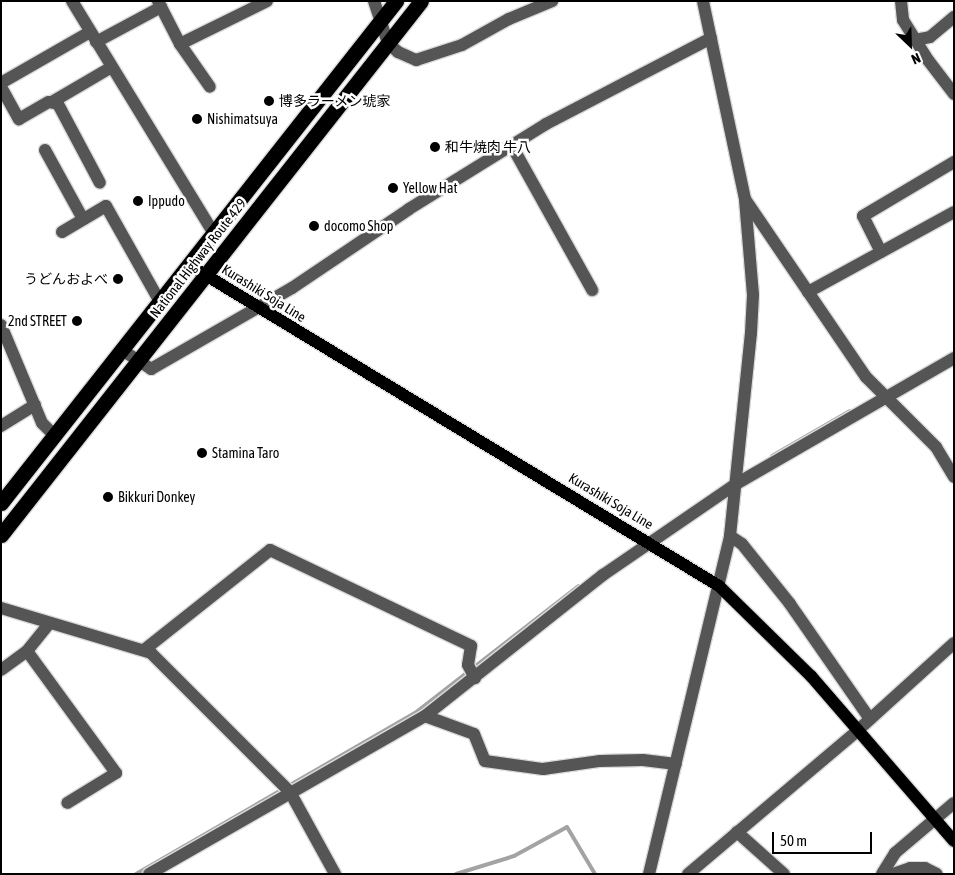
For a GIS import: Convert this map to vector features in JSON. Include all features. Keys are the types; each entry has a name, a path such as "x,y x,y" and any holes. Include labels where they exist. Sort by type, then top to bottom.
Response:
{"highway":[{"name":"National Highway Route 429","path":"1,503 396,1"},
{"name":"National Highway Route 429","path":"1,535 421,1"}],"main road":[{"name":"Kurashiki Soja Line","path":"189,265 719,586 811,676 933,820 954,841"}],"street":[{"path":"72,1 110,68 132,96 214,234"},
{"path":"180,44 267,1"},
{"path":"374,1 382,19 388,42 398,52 416,60 432,57 552,1"},
{"path":"649,874 730,536 753,295 745,199 703,1"},
{"path":"901,1 903,20 954,94"},
{"path":"110,68 19,119 1,85 159,4 180,44 210,87"},
{"path":"915,40 930,37 954,17"},
{"path":"122,350 151,369 258,308 512,146 711,38"},
{"path":"52,102 58,104 100,183"},
{"path":"512,146 592,290"},
{"path":"45,150 83,220"},
{"path":"881,252 864,216 954,162"},
{"path":"745,199 866,377 936,446 954,477"},
{"path":"62,232 106,206 160,302"},
{"path":"808,292 954,212"},
{"path":"1,325 42,422 54,435"},
{"path":"149,874 287,789 425,716 472,674 603,575 652,544 736,480 887,398 954,358"},
{"path":"1,426 35,405"},
{"path":"730,536 742,544 790,604 870,719"},
{"path":"144,650 270,550 470,646 472,674"},
{"path":"1,608 144,650 158,659 287,789 335,874"},
{"path":"1,670 28,651 50,623"},
{"path":"688,874 740,835 954,643"},
{"path":"28,651 116,773 67,803"},
{"path":"425,716 474,734 485,761 543,769 600,761 643,760 676,764"},
{"path":"882,874 895,853 954,803"},
{"path":"740,835 784,874"},
{"path":"893,874 910,868 925,868 937,874"}],"waterway":[{"path":"772,456 850,411"},
{"path":"136,874 415,713 579,586"},
{"path":"456,874 514,856 567,827 595,874"}],"place":[{"name":"博多ラーメン琥家","path":"269,101"},
{"name":"Nishimatsuya","path":"197,119"},
{"name":"和牛焼肉 牛八","path":"435,147"},
{"name":"Yellow Hat","path":"393,188"},
{"name":"Ippudo","path":"138,201"},
{"name":"docomo Shop","path":"314,226"},
{"name":"うどんおよべ","path":"118,279"},
{"name":"2nd STREET","path":"77,321"},
{"name":"Stamina Taro","path":"202,453"},
{"name":"Bikkuri Donkey","path":"108,497"}]}
